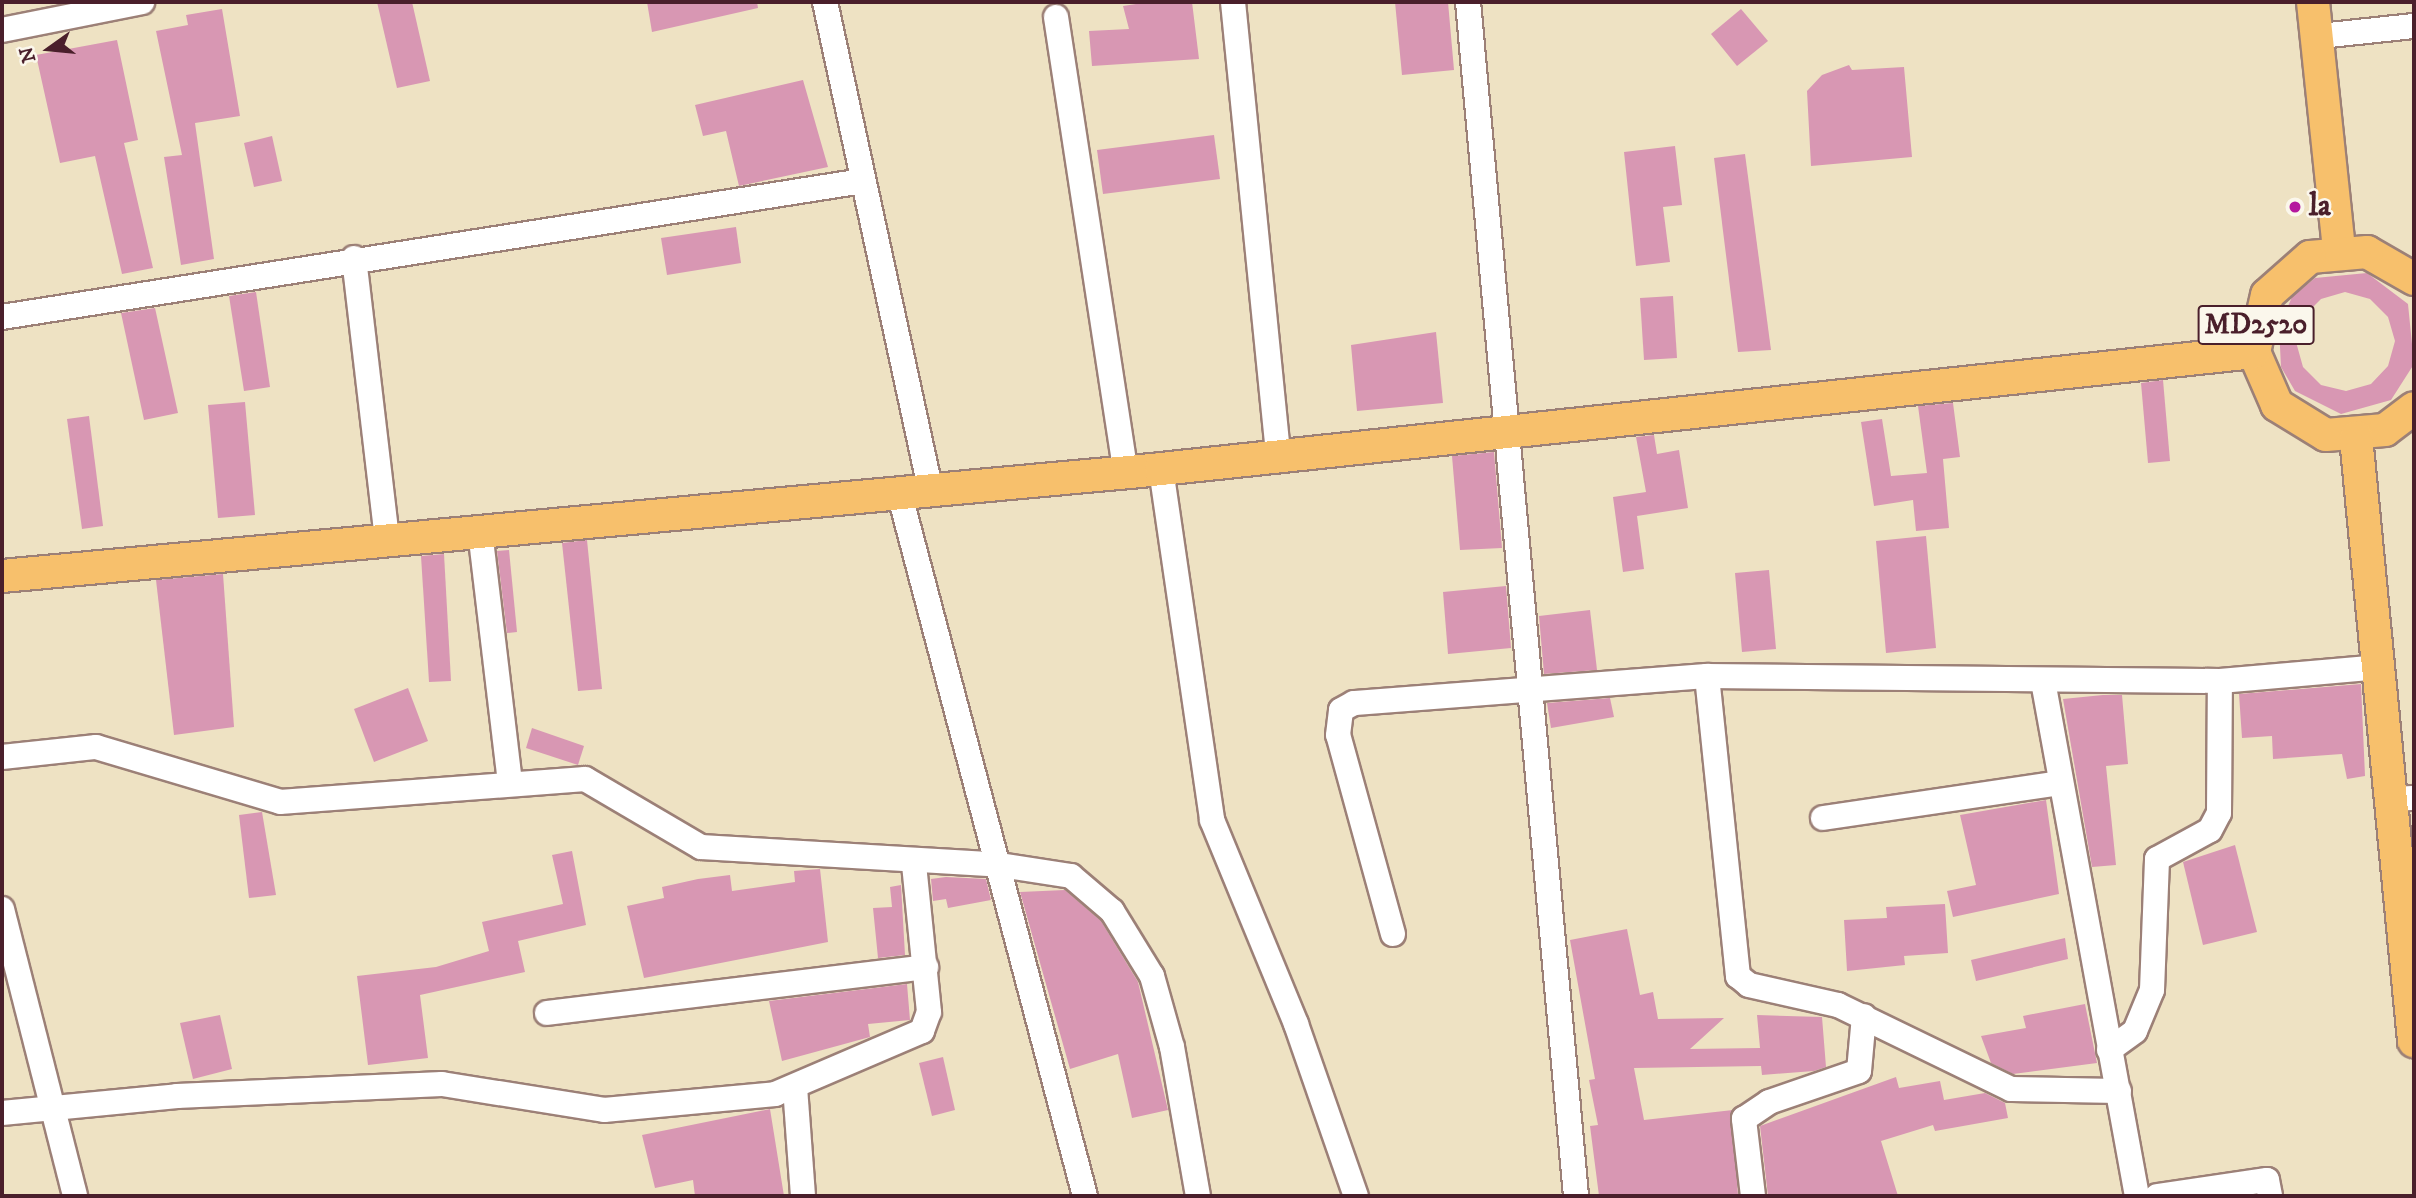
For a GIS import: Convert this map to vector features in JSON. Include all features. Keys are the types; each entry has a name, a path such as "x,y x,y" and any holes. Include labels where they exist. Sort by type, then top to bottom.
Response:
{"main road":[{"path":"2313,2 2320,36 2339,250 2367,252 2414,279"},
{"name":"MD2520","path":"2339,250 2286,273 2267,295 2254,352 2262,380 2284,412 2326,435 2356,437 2385,430 2414,408"},
{"name":"MD2520","path":"2,576 1161,469 2254,352"},
{"path":"2356,437 2380,667 2404,799 2414,1041"}],"street":[{"path":"2,30 142,2"},
{"path":"825,2 930,489"},
{"path":"1233,2 1278,455"},
{"path":"1468,2 1512,431 1576,1196"},
{"path":"1056,16 1126,472"},
{"path":"2320,36 2414,26"},
{"path":"2,317 354,258 863,181"},
{"path":"354,258 387,540"},
{"path":"1161,469 1212,820 1296,1024 1356,1196"},
{"path":"899,492 1000,866 1085,1196"},
{"path":"480,531 510,780"},
{"path":"1392,934 1338,735 1341,710 1378,699 1707,676 2220,681 2380,667"},
{"path":"1707,676 1732,963 1749,985 1864,1016 2011,1089 2119,1091"},
{"path":"2043,681 2059,783 2137,1196"},
{"path":"2109,1050 2135,1031 2152,990 2157,859 2210,830 2219,813 2220,681"},
{"path":"2,757 96,747 280,802 510,780 584,779 701,847 914,864 1000,866 1072,876 1112,911 1135,944 1163,1006 1198,1196"},
{"path":"1823,818 2059,783"},
{"path":"2,1113 51,1104 442,1084 604,1111 795,1087 922,1031 929,1012 914,864"},
{"path":"2,909 51,1104 66,1194"},
{"path":"547,1013 736,985 926,967"},
{"path":"1753,1196 1744,1119 1769,1102 1859,1071 1864,1016"},
{"path":"795,1087 803,1196"},
{"path":"2157,1196 2267,1180 2270,1196"}],"building":[{"path":"377,2 412,2 430,81 397,88"},
{"path":"647,2 757,2 758,8 652,32"},
{"path":"1149,2 1192,2 1199,59 1092,66 1089,31 1129,29 1123,6"},
{"path":"1395,2 1448,2 1454,70 1402,75"},
{"path":"222,9 240,116 195,123 214,259 181,265 164,157 182,155 156,31 188,25 186,15"},
{"path":"1741,9 1768,41 1737,66 1711,34"},
{"path":"117,40 138,140 124,143 153,268 122,274 95,156 60,163 36,55"},
{"path":"1849,65 1852,70 1904,67 1912,157 1811,166 1807,91 1822,75"},
{"path":"803,80 828,167 739,186 726,131 703,136 695,105"},
{"path":"1214,135 1220,179 1103,194 1097,150"},
{"path":"272,136 282,181 254,187 244,143"},
{"path":"1675,146 1682,205 1663,207 1670,262 1636,266 1624,152"},
{"path":"1745,154 1771,350 1738,352 1714,158"},
{"path":"736,227 741,263 667,275 661,238"},
{"path":"2367,273 2408,304 2414,364 2391,400 2341,414 2295,391 2281,367 2279,327 2292,297 2315,278","holes":["2345,292 2370,299 2388,317 2395,341 2388,366 2371,384 2346,391 2321,385 2303,367 2296,342 2302,318 2321,299"]},
{"path":"256,292 270,387 244,391 229,296"},
{"path":"1673,296 1677,358 1644,360 1640,298"},
{"path":"155,308 178,413 144,420 121,313"},
{"path":"1436,332 1443,403 1357,411 1351,345"},
{"path":"2163,380 2170,461 2148,463 2141,383"},
{"path":"245,402 255,515 218,518 208,405"},
{"path":"1953,403 1960,457 1943,459 1949,528 1916,531 1913,500 1874,506 1861,422 1882,419 1891,476 1927,473 1918,406"},
{"path":"89,416 103,526 82,529 67,419"},
{"path":"1654,435 1657,454 1679,450 1688,508 1637,516 1644,569 1623,572 1613,497 1646,492 1636,437"},
{"path":"1494,452 1502,548 1460,550 1452,456"},
{"path":"1926,536 1936,648 1886,653 1876,541"},
{"path":"587,540 602,689 578,691 562,543"},
{"path":"509,550 517,632 507,633 497,551"},
{"path":"444,554 451,681 429,682 421,556"},
{"path":"1769,570 1776,649 1742,652 1735,573"},
{"path":"223,574 234,727 174,735 156,580"},
{"path":"1506,586 1511,648 1448,654 1443,592"},
{"path":"1590,610 1597,670 1544,674 1539,616"},
{"path":"2361,684 2365,776 2347,779 2342,754 2273,759 2272,736 2242,738 2239,694"},
{"path":"408,688 428,741 374,762 354,709"},
{"path":"2122,695 2128,764 2106,766 2116,865 2092,867 2063,699"},
{"path":"1610,698 1614,717 1551,728 1547,703"},
{"path":"532,728 584,746 578,765 526,748"},
{"path":"2046,800 2059,894 1953,917 1947,891 1976,885 1960,815"},
{"path":"262,812 276,895 249,898 239,815"},
{"path":"2235,845 2257,932 2203,945 2183,862"},
{"path":"572,851 586,925 518,941 525,972 420,995 428,1058 368,1065 357,976 436,967 489,951 482,922 563,904 552,855"},
{"path":"820,869 828,942 644,978 627,906 664,898 662,887 698,879 730,875 732,891 795,882 794,871"},
{"path":"931,879 986,879 991,900 948,908 946,899 933,901"},
{"path":"901,885 905,955 878,958 873,908 892,907 890,887"},
{"path":"1065,890 1101,921 1138,982 1168,1110 1132,1118 1118,1054 1070,1069 1020,892"},
{"path":"1945,904 1948,953 1904,956 1905,965 1847,971 1844,920 1887,918 1886,907"},
{"path":"1627,929 1640,995 1653,992 1658,1019 1724,1018 1690,1049 1760,1048 1757,1015 1822,1017 1826,1067 1814,1071 1762,1075 1761,1066 1634,1068 1644,1120 1733,1110 1738,1196 1599,1196 1590,1126 1598,1125 1589,1080 1595,1079 1570,940"},
{"path":"2065,938 2068,959 1976,981 1971,960"},
{"path":"907,984 910,1020 868,1024 870,1037 782,1061 769,1001"},
{"path":"2085,1004 2097,1063 2013,1074 1991,1063 1981,1036 2026,1028 2023,1016"},
{"path":"220,1015 232,1069 193,1079 180,1023"},
{"path":"943,1057 955,1110 932,1116 919,1063"},
{"path":"1896,1077 1899,1088 1940,1081 1944,1100 1985,1093 2005,1103 2008,1118 1935,1131 1933,1125 1881,1141 1898,1196 1768,1196 1760,1126"},
{"path":"770,1109 784,1196 695,1196 693,1180 655,1188 642,1135"}],"place":[{"name":"la","path":"2295,207"}]}
